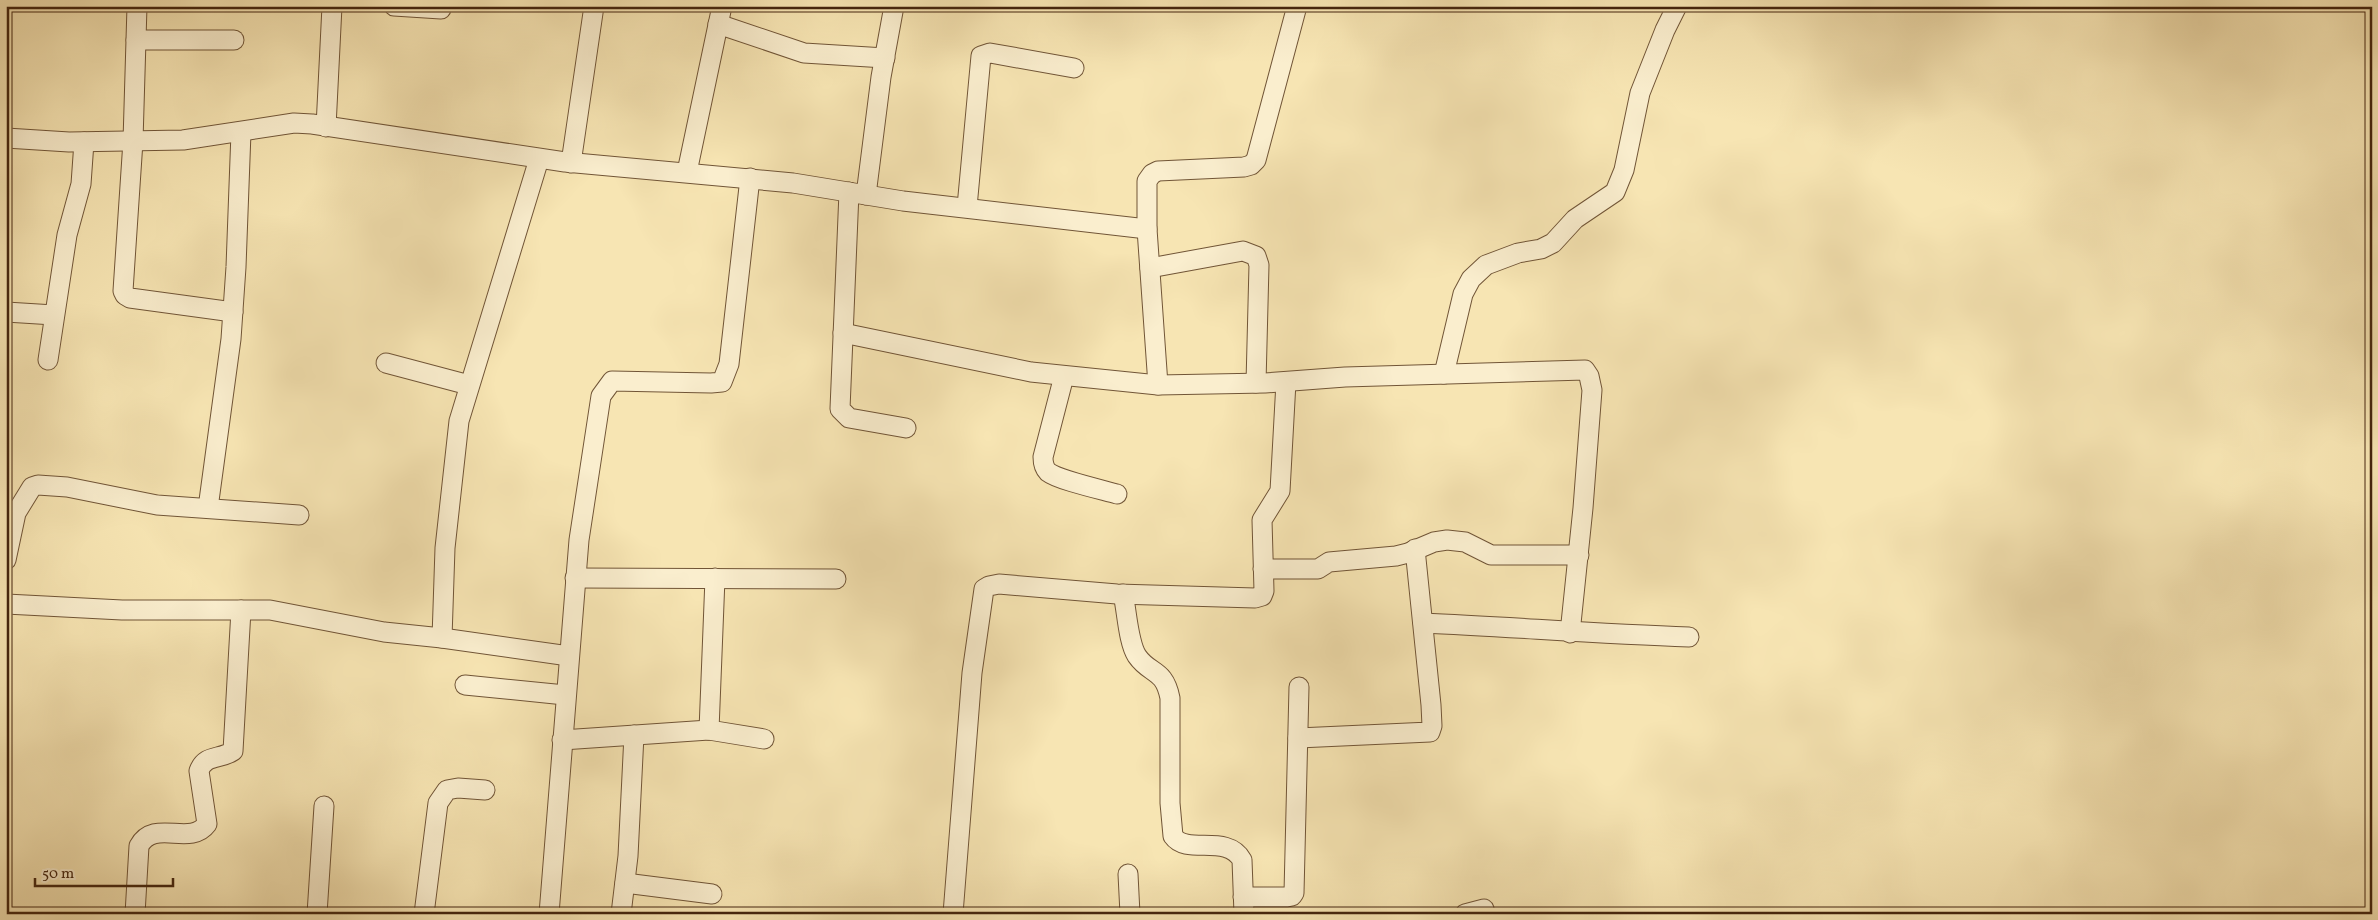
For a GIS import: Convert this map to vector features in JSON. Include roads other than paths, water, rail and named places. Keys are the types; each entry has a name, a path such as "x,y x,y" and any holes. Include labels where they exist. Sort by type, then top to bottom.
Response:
{"street":[{"path":"137,6 133,141 123,291 125,296 130,298 233,312"},
{"path":"326,127 332,6"},
{"path":"394,6 442,9"},
{"path":"571,163 594,6"},
{"path":"894,6 857,194 843,333 840,409 850,418 906,428"},
{"path":"1158,385 1147,229 1147,181 1152,174 1158,171 1244,167 1251,165 1256,160 1297,6"},
{"path":"1444,374 1463,294 1471,279 1486,265 1518,253 1541,249 1553,243 1575,219 1615,192 1624,170 1640,93 1665,30 1677,6"},
{"path":"687,172 720,15 804,54 884,58"},
{"path":"136,40 234,40"},
{"path":"967,207 981,56 990,53 1074,68"},
{"path":"6,138 84,142 183,140 294,123 571,163 793,182 857,194 1147,229"},
{"path":"208,508 233,312 241,132"},
{"path":"48,360 67,235 80,184 84,142"},
{"path":"442,638 446,539 459,421 468,385 539,158"},
{"path":"549,914 557,834 565,695 575,578 597,410 605,388 612,381 711,383 722,382 726,378 750,178"},
{"path":"1150,268 1243,251 1256,256 1259,265 1256,384"},
{"path":"6,312 54,316"},
{"path":"843,333 1030,372 1158,385 1256,384 1345,376 1585,370 1589,376 1592,390 1579,555 1570,633"},
{"path":"386,364 468,385"},
{"path":"1064,376 1044,452 1043,464 1048,472 1059,477 1117,494"},
{"path":"953,914 972,673 984,589 999,584 1123,594 1255,598 1262,596 1264,591 1262,520 1280,491 1286,382"},
{"path":"6,560 16,513 14,503 32,487 44,484 156,505 298,515"},
{"path":"1263,569 1318,569 1334,560 1396,556 1434,542 1455,540 1473,545 1490,555 1579,555"},
{"path":"1298,738 1430,732 1432,726 1431,705 1415,549"},
{"path":"575,578 836,579"},
{"path":"709,730 714,578"},
{"path":"1123,594 1134,649 1138,658 1168,684 1170,698 1170,803 1172,836 1182,843 1228,848 1238,853 1242,860 1244,905 1288,897 1294,893 1299,687"},
{"path":"6,604 122,610 241,610 300,614 384,632 442,638 568,656"},
{"path":"135,914 139,846 144,838 152,833 193,833 203,830 207,824 199,771 202,763 207,759 226,755 233,751 241,610"},
{"path":"1423,623 1532,628 1570,633 1689,637"},
{"path":"465,685 565,695"},
{"path":"562,740 709,730 764,739"},
{"path":"621,914 628,856 634,735"},
{"path":"424,914 438,803 447,790 458,788 485,790"},
{"path":"318,914 324,806"},
{"path":"1128,874 1130,914"},
{"path":"625,884 712,894"},
{"path":"1465,914 1484,909"}]}
